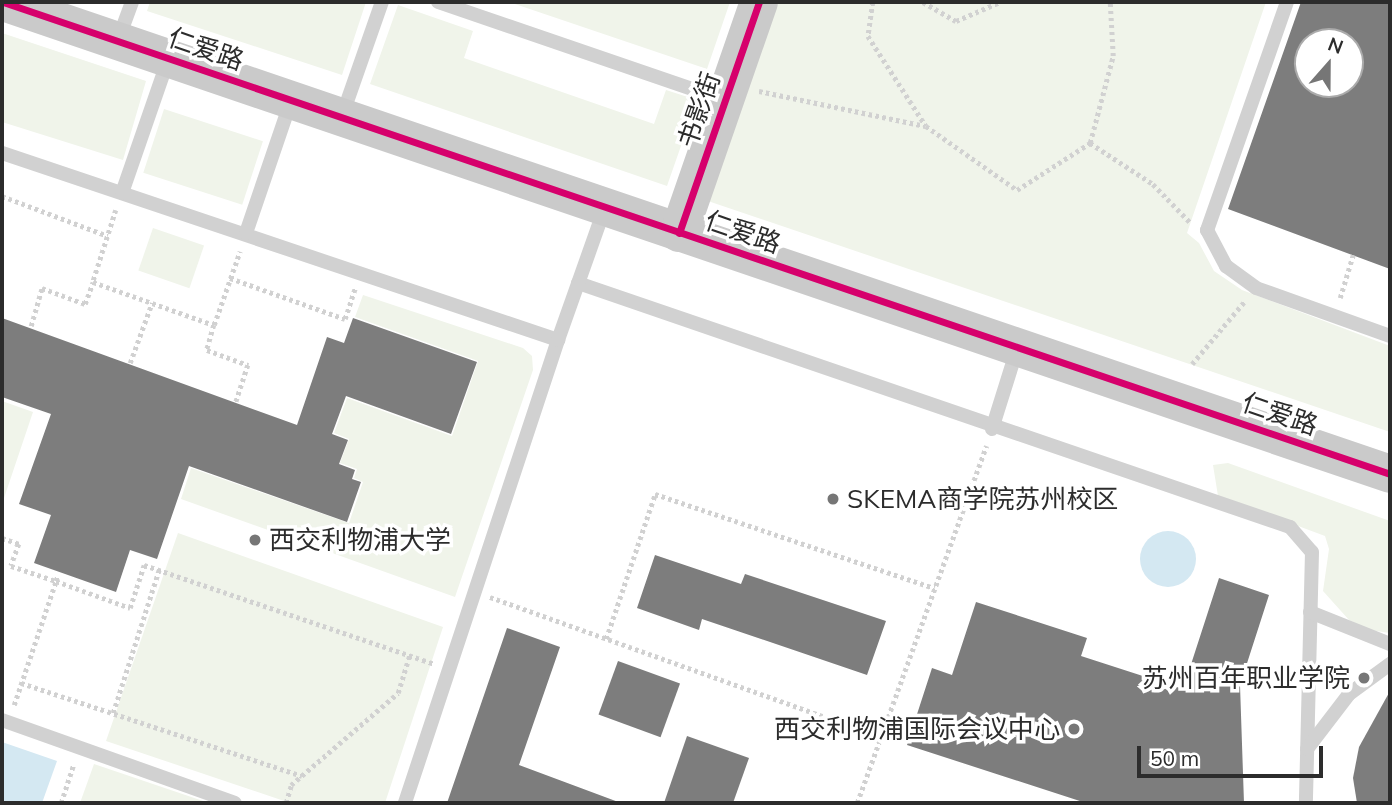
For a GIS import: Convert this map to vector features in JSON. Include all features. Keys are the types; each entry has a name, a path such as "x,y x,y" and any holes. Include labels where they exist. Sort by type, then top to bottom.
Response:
{"main road":[{"name":"仁爱路","path":"3,2 1390,474"},
{"name":"书影街","path":"679,233 760,2"}],"lane":[{"path":"118,41 132,2"},
{"path":"342,117 382,2"},
{"path":"438,2 728,92"},
{"path":"1287,2 1207,230 1226,266 1256,288 1390,336"},
{"path":"122,193 169,58"},
{"path":"246,233 291,100"},
{"path":"2,153 558,340"},
{"path":"405,803 558,340 605,207"},
{"path":"578,283 992,429 1290,527 1312,552 1306,803"},
{"path":"992,429 1018,347"},
{"path":"1310,612 1390,644"},
{"path":"1307,749 1349,694 1390,664"},
{"path":"5,721 234,803"}],"path":[{"path":"873,2 868,36 926,126 1017,190 1090,143 1113,56 1110,2"},
{"path":"923,2 956,21 1000,2"},
{"path":"728,92 926,126"},
{"path":"1090,143 1153,184 1179,214 1207,230"},
{"path":"31,327 43,288 85,304 122,193"},
{"path":"2,196 108,236"},
{"path":"236,403 248,365 207,350 246,233"},
{"path":"1343,286 1353,255"},
{"path":"230,278 345,318 360,272"},
{"path":"93,282 214,325"},
{"path":"1192,364 1256,288"},
{"path":"131,363 152,303"},
{"path":"857,803 992,429"},
{"path":"606,639 655,494 935,588"},
{"path":"2,538 19,544 11,566 130,608 144,565 449,670"},
{"path":"113,713 159,570"},
{"path":"5,721 58,575"},
{"path":"475,592 881,737"},
{"path":"286,803 291,785 398,693 409,656"},
{"path":"21,683 302,776"},
{"path":"61,803 79,748"}],"shaded area":[{"path":"150,2 366,2 342,75 147,11"},
{"path":"509,2 730,2 707,69"},
{"path":"772,2 1266,2 1187,233 1199,243 1214,271 1242,290 1390,346 1390,432 702,199"},
{"path":"398,5 473,31 464,58 654,124 666,90 697,100 667,186 370,84"},
{"path":"2,33 146,81 123,160 2,122"},
{"path":"164,109 263,141 242,205 143,173"},
{"path":"153,228 204,246 189,288 138,271"},
{"path":"363,295 523,348 532,356 533,370 455,597 181,499 191,468 349,523 363,482 354,478 357,469 340,463 349,439 334,433 347,398 452,436 478,361 355,317"},
{"path":"2,401 33,412 2,504"},
{"path":"1228,463 1390,521 1390,633 1369,630 1349,620 1323,591 1329,549 1325,536 1218,496 1213,465"},
{"path":"178,533 443,627 385,803 290,803 106,741"},
{"path":"94,764 209,803 80,803"}],"water":[{"path":"1162,531 1174,531 1184,535 1192,543 1196,559 1192,575 1184,583 1174,587 1162,587 1152,583 1144,575 1140,565 1140,553 1144,543 1152,535"},
{"path":"2,742 57,761 42,803 2,803"}],"building":[{"path":"1301,2 1390,2 1390,269 1228,209"},
{"path":"2,318 297,425 327,337 344,343 353,318 477,362 451,434 346,396 332,434 348,440 339,464 355,470 352,479 361,482 347,522 189,466 157,559 130,550 116,592 34,563 51,515 19,504 51,414 2,397"},
{"path":"655,555 741,584 745,574 886,621 867,675 702,619 699,630 637,608"},
{"path":"1219,578 1269,595 1240,685 1244,803 1086,803 907,745 932,668 952,675 976,602 1087,638 1081,656 1183,689"},
{"path":"507,628 560,647 519,765 621,803 447,803"},
{"path":"618,661 680,684 661,737 599,715"},
{"path":"1390,691 1390,803 1357,803 1353,778 1359,747"},
{"path":"687,736 749,758 733,803 664,803"}],"cycle path":[{"path":"3,2 1390,474"},
{"path":"679,233 759,2"}],"place":[{"name":"SKEMA商学院苏州校区","path":"833,499"},
{"name":"西交利物浦大学","path":"255,540"},
{"name":"苏州百年职业学院","path":"1364,678"},
{"name":"西交利物浦国际会议中心","path":"1074,729"}]}
